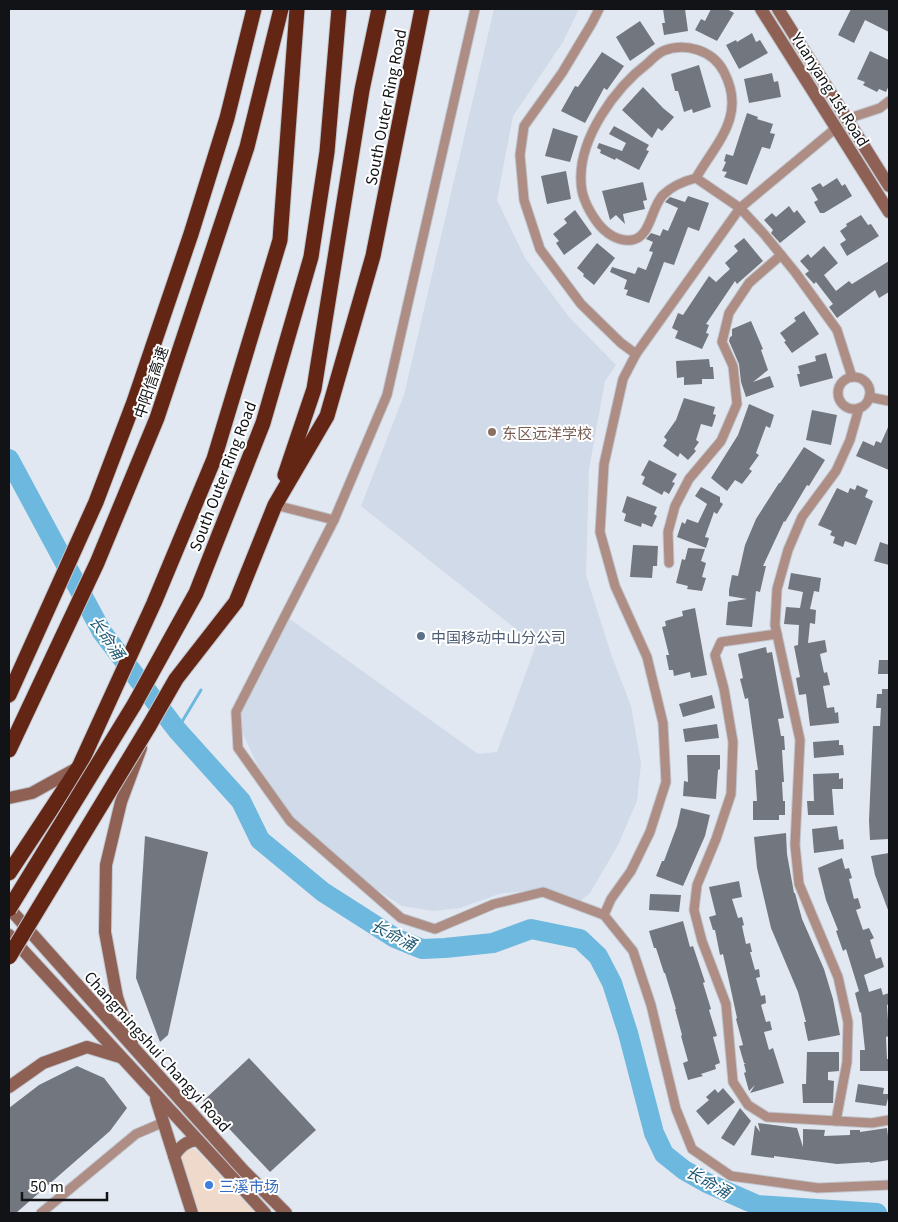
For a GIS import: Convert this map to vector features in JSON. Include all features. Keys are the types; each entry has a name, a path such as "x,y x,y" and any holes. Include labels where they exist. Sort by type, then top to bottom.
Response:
{"highway":[{"name":"中阳信高速","path":"9,695 96,502 134,402 199,208 226,118 254,9"},
{"name":"中阳信高速","path":"9,750 97,563 157,418 247,147 281,9"},
{"name":"South Outer Ring Road","path":"9,873 78,767 144,625 214,459 280,240 297,9"},
{"path":"327,152 328,9"},
{"name":"South Outer Ring Road","path":"9,908 134,705 196,593 263,423 311,257 327,152 339,9"},
{"path":"275,505 314,388 362,90 379,9"},
{"name":"South Outer Ring Road","path":"9,957 176,679 236,602 275,505 327,416 373,256 422,9"}],"street":[{"path":"475,9 387,395 334,520 236,712 238,748 290,821 401,918 435,929 494,904 543,892 604,915 633,950 651,1005 676,1109 692,1149 731,1176 818,1188 889,1185"},
{"path":"599,9 562,73 524,126 520,155 524,200 540,249 581,304 621,343 636,354"},
{"name":"Yuanyang 1st Road","path":"761,9 889,212"},
{"name":"Yuanyang 1st Road","path":"778,9 889,186"},
{"path":"696,178 703,165 717,148 731,119 732,97 724,71 707,53 687,47 662,51 635,72 614,96 596,124 583,157 581,182 590,212 603,230 622,241 635,240 645,232 662,196 680,182 696,178 740,208 781,254 837,330 852,377"},
{"path":"847,119 880,108 889,101"},
{"path":"604,915 611,899 631,871 650,832 666,782 663,723 647,657 615,586 600,532 604,464 623,379 636,354 740,208 836,128"},
{"path":"669,563 668,532 675,506 689,479 721,441 737,404 732,366 722,342 729,313 749,283 781,254"},
{"path":"852,377 857,377 866,382 870,392 869,397 867,402 853,409 843,405 838,396 838,391 842,382 852,377"},
{"path":"869,397 889,401"},
{"path":"836,1121 847,1062 848,1022 838,977 799,884 795,845 800,740 775,626 777,589 788,550 802,518 836,471 850,440 858,408"},
{"path":"275,505 334,520"},
{"path":"777,634 721,642 715,655 724,689 733,742 731,794 716,839 697,885 694,910 702,941 726,1004 734,1082 748,1105 768,1117 872,1123 889,1120"},
{"path":"133,1046 117,997 105,932 106,865 120,802 149,726"},
{"path":"9,798 32,793 78,767"},
{"name":"Changmingshui Changyi Road","path":"9,908 243,1170 286,1213"},
{"name":"Changmingshui Changyi Road","path":"9,935 265,1213"},
{"path":"9,1087 43,1063 87,1047 120,1057"},
{"path":"155,1095 192,1213"},
{"path":"41,1213 136,1134 164,1122"},
{"path":"174,1156 184,1144 197,1140"}],"shaded area":[{"name":"东区远洋学校","path":"494,9 579,9 563,42 513,116 497,200 525,258 569,317 616,365 605,381 589,469 586,575 611,654 631,706 641,763 637,801 618,845 590,893 578,903 534,890 499,894 460,908 434,911 402,906 338,864 294,819 258,766 234,715 287,617 478,754 497,752 536,645 361,506 404,395"},
{"name":"三溪市场","path":"195,1149 255,1213 199,1213 181,1157 186,1150"}],"building":[{"path":"663,9 685,9 688,31 664,35 662,23 665,23"},
{"path":"711,9 727,9 734,13 717,41 695,30 701,19 705,21"},
{"path":"851,9 889,9 889,32 865,20 854,43 838,35"},
{"path":"640,21 655,44 630,61 616,37"},
{"path":"752,33 756,42 760,40 768,53 739,69 726,45 736,40 737,42"},
{"path":"870,51 889,60 889,85 886,92 879,89 877,92 863,85 865,82 857,79"},
{"path":"602,52 624,66 607,90 604,88 585,123 561,111 575,86 578,87"},
{"path":"699,65 711,107 693,113 692,109 684,112 678,91 675,91 671,74"},
{"path":"772,73 774,82 778,81 781,97 749,103 744,79"},
{"path":"643,87 674,117 662,131 658,128 652,138 622,110"},
{"path":"747,113 758,117 757,119 773,124 770,133 775,134 770,149 762,147 747,185 724,177 727,172 722,171 726,162 724,161 726,154 733,156"},
{"path":"614,126 649,145 646,150 649,151 639,170 616,158 615,160 600,153 601,150 597,148 599,143 622,151 626,143 609,134"},
{"path":"553,128 578,136 570,162 545,156"},
{"path":"566,171 571,199 547,204 541,176"},
{"path":"837,178 842,186 845,184 852,196 824,213 820,213 814,202 818,200 811,188 820,183 823,187"},
{"path":"643,182 647,200 643,201 645,209 623,214 625,224 616,215 610,220 602,191"},
{"path":"688,196 709,203 699,231 688,227 674,265 664,262 649,303 626,295 628,290 624,289 627,280 610,272 612,267 635,274 638,267 646,270 653,252 649,251 653,242 646,239 651,233 660,236 663,229 668,231 678,208 665,202 670,197 685,202"},
{"path":"789,206 794,213 797,210 806,222 780,243 771,233 773,230 764,220 772,213 776,217"},
{"path":"575,210 592,234 564,255 556,243 559,241 553,234 567,223 564,219"},
{"path":"861,215 868,225 871,224 879,236 847,256 840,244 846,240 840,231 847,226 846,224"},
{"path":"744,238 763,261 737,284 735,281 706,324 709,325 706,333 709,334 702,349 675,338 678,331 672,328 678,313 683,315 709,276 716,282 730,269 725,263 738,251 734,246"},
{"path":"597,243 615,258 594,285 577,268"},
{"path":"824,246 838,263 824,275 836,291 849,281 852,284 889,261 889,292 879,298 875,290 837,318 829,307 833,304 816,282 814,284 805,274 809,271 800,261 808,254 811,258"},
{"path":"804,311 819,334 792,353 780,333 796,321 794,318"},
{"path":"751,321 763,349 761,350 768,370 753,382 770,376 774,387 746,397 741,382 739,364 729,341 732,336 732,329"},
{"path":"826,353 833,378 800,387 797,374 800,374 798,366 816,361 815,356"},
{"path":"709,359 710,367 713,367 714,379 702,379 702,384 684,385 684,377 677,378 676,361"},
{"path":"684,398 715,407 713,414 716,415 712,427 701,424 696,440 699,442 694,449 696,451 688,460 680,453 678,457 663,446 667,440 664,437 676,420"},
{"path":"749,404 774,415 770,428 766,426 756,453 759,455 749,469 752,471 742,484 735,480 727,491 711,478 738,435"},
{"path":"812,410 837,415 831,445 806,440"},
{"path":"889,425 889,470 856,456 863,441 874,446 876,441 881,443"},
{"path":"804,447 825,460 784,521 763,566 766,566 760,592 756,591 752,627 726,625 728,602 747,599 729,596 729,590 732,575 738,576 745,545 756,519"},
{"path":"649,460 677,474 672,482 675,483 669,494 664,491 662,495 642,484 645,477 641,475"},
{"path":"857,485 868,490 865,497 873,501 856,545 845,541 843,547 833,543 835,537 830,535 832,531 818,525 837,488 848,493 850,488 855,490"},
{"path":"701,487 720,497 720,502 723,504 717,514 714,512 705,537 709,538 706,548 677,537 682,522 685,524 687,519 698,523 707,504 695,496"},
{"path":"627,496 657,507 654,514 657,516 652,527 642,523 641,527 624,521 626,514 622,512"},
{"path":"880,542 889,545 889,565 874,561"},
{"path":"633,545 658,546 657,566 653,566 652,578 630,577"},
{"path":"688,548 705,549 701,561 706,563 702,577 706,578 702,591 687,589 688,586 676,583 682,559 685,560"},
{"path":"791,573 821,578 819,592 814,591 810,609 816,610 815,624 810,623 808,643 825,640 827,652 820,654 824,673 827,672 830,685 823,686 827,708 834,707 835,713 838,712 839,723 810,726 806,694 799,695 796,678 800,677 794,646 798,645 799,625 784,624 786,607 800,608 803,592 788,589"},
{"path":"695,608 707,675 691,678 690,672 674,676 673,670 669,670 666,655 669,655 662,627 666,626 665,621 683,616 682,611"},
{"path":"766,647 767,653 772,652 784,718 778,719 781,736 784,736 785,750 782,750 784,782 782,782 785,815 779,815 779,820 753,820 753,801 757,801 755,770 758,770 748,698 745,699 740,679 743,678 738,654"},
{"path":"879,660 889,660 889,674 878,674"},
{"path":"882,689 889,689 889,839 870,840 873,726 880,726 881,708 876,708 877,694 882,694"},
{"path":"712,695 715,708 683,717 679,704"},
{"path":"717,724 719,738 685,742 683,729"},
{"path":"839,740 839,745 843,745 844,755 814,758 813,742"},
{"path":"687,755 720,755 716,799 683,796 684,781 688,782"},
{"path":"839,773 839,779 843,778 843,789 832,789 834,815 808,815 807,801 814,801 813,774"},
{"path":"681,808 710,815 705,836 683,886 656,876 662,861 664,861 677,826"},
{"path":"837,826 839,840 843,839 844,849 814,853 812,829"},
{"path":"786,833 787,854 794,893 802,919 824,969 833,999 840,1035 808,1041 804,1022 806,1022 798,992 771,928 757,868 754,837"},
{"path":"145,836 208,852 168,1035 160,1042 136,978"},
{"path":"889,853 888,910 875,875 871,856"},
{"path":"842,858 845,869 849,868 852,878 849,879 854,899 858,898 861,908 856,910 863,930 869,928 874,938 870,940 876,959 881,957 884,967 864,975 869,992 881,988 883,995 889,993 889,1004 887,1005 889,1036 886,1037 889,1071 860,1071 860,1050 865,1050 861,1012 855,993 859,991 846,949 843,951 836,931 838,930 826,900 818,868"},
{"path":"739,881 742,897 732,899 738,918 742,917 746,944 750,943 752,952 750,952 755,970 759,969 760,977 756,978 761,996 765,995 766,1003 761,1005 766,1022 770,1021 772,1030 764,1032 769,1050 773,1048 784,1083 750,1093 755,1085 749,1091 744,1073 746,1072 744,1064 746,1063 744,1063 739,1046 743,1045 723,954 720,955 715,930 713,930 709,917 716,915 709,887"},
{"path":"650,894 681,895 679,912 649,910"},
{"path":"683,921 690,947 693,946 705,982 703,983 711,1009 709,1010 717,1036 713,1037 720,1063 715,1065 716,1069 701,1074 703,1076 688,1080 683,1063 688,1061 676,1009 649,931"},
{"path":"807,1052 839,1052 839,1071 828,1072 828,1080 834,1081 833,1103 803,1103 802,1084 806,1084"},
{"path":"249,1058 316,1130 270,1172 203,1101"},
{"path":"77,1066 104,1078 127,1108 110,1131 16,1213 9,1213 9,1108 39,1085"},
{"path":"858,1084 884,1088 883,1094 889,1094 886,1106 855,1102"},
{"path":"723,1088 735,1102 708,1125 696,1111 709,1100 706,1097 715,1089 718,1093"},
{"path":"740,1108 751,1121 734,1146 721,1138"},
{"path":"758,1123 797,1128 803,1147 803,1129 825,1130 824,1136 850,1135 850,1130 860,1130 860,1132 887,1128 889,1160 870,1163 837,1164 751,1155 755,1125 760,1132"}],"waterway":[{"name":"长命涌","path":"9,459 102,632 177,730 241,801 260,840 323,892 395,938 422,949 493,943 531,929 580,939 598,956 612,983 628,1033 654,1133 664,1154 684,1170 707,1183 757,1205 877,1213"},
{"path":"177,730 201,690"}],"place":[{"name":"东区远洋学校","path":"492,432"},
{"name":"中国移动中山分公司","path":"421,636"},
{"name":"三溪市场","path":"209,1185"}]}
